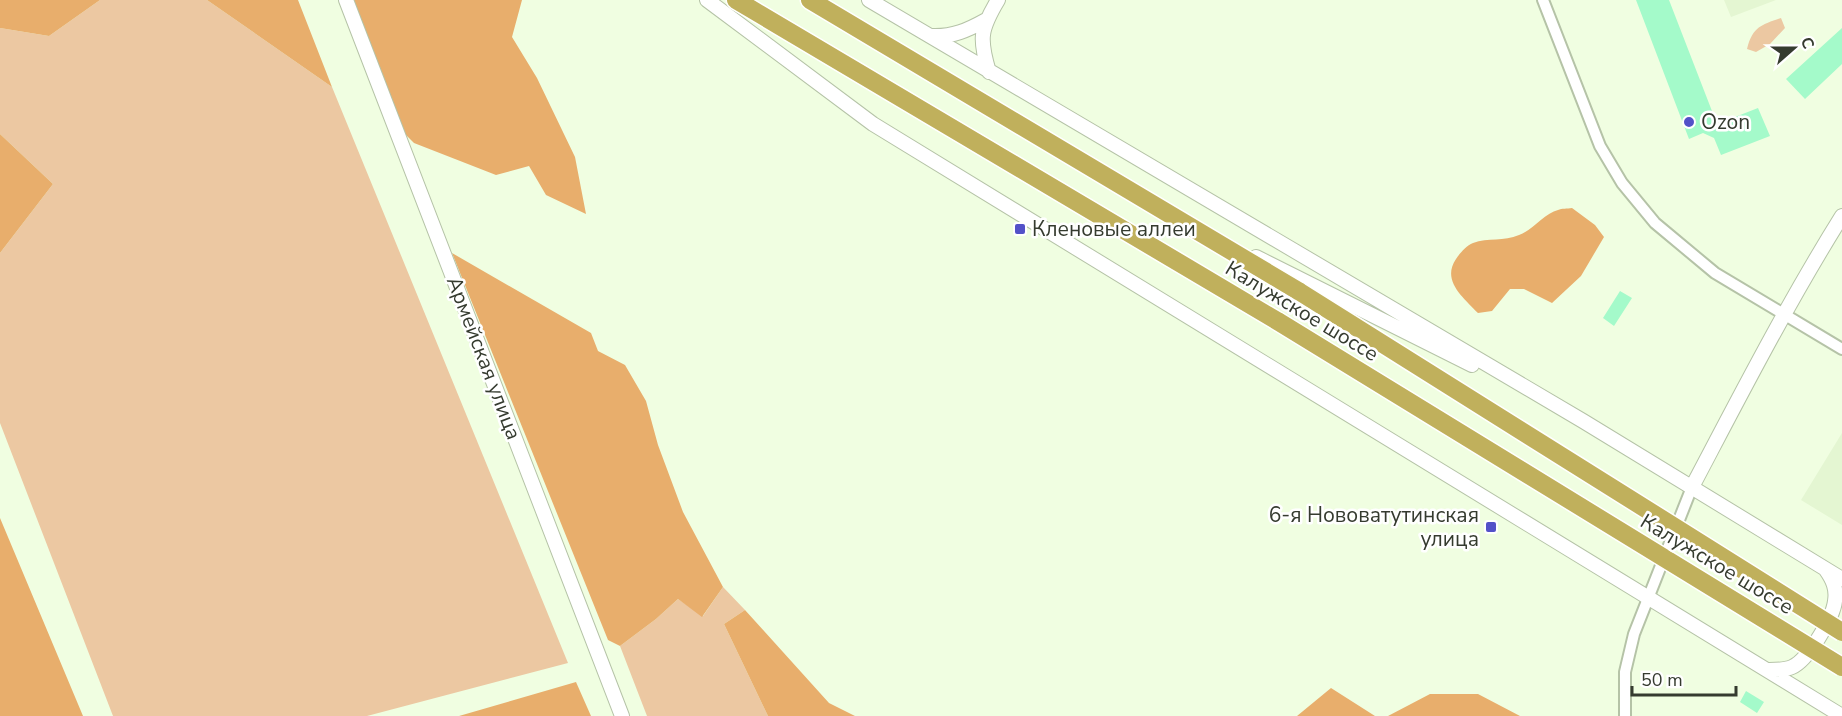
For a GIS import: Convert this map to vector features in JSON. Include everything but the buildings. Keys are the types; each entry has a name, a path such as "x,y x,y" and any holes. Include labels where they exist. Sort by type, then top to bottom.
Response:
{"highway":[{"name":"Калужское шоссе","path":"736,0 1279,322 1842,667"},
{"name":"Калужское шоссе","path":"810,0 1300,292 1842,632"}],"street":[{"name":"Армейская улица","path":"346,0 622,716"},
{"path":"707,0 873,124 1842,716"},
{"path":"869,0 1583,422 1842,579"},
{"path":"989,72 982,46 986,20 998,0"},
{"path":"1543,0 1600,146 1622,183 1655,223 1715,273 1842,350"},
{"path":"929,36 942,37 961,33 986,20"},
{"path":"1149,203 1583,422"},
{"path":"1625,716 1625,672 1634,634 1692,488 1807,272 1842,216"},
{"path":"1769,670 1793,667 1805,658 1837,610 1833,580 1825,569"}],"shaded area":[{"path":"0,0 100,0 49,36 0,28"},
{"path":"100,0 207,0 332,87 568,663 367,716 113,716 0,423 0,253 53,184 0,134 0,28 49,36"},
{"path":"207,0 298,0 332,87"},
{"path":"349,0 522,0 512,37 537,78 575,157 586,214 546,195 529,166 496,175 414,143 396,125"},
{"path":"1724,0 1776,0 1731,17"},
{"path":"1781,18 1785,28 1770,44 1756,52 1747,49 1755,31"},
{"path":"0,134 53,184 0,253"},
{"path":"1572,208 1595,225 1604,237 1581,276 1552,303 1524,289 1510,289 1492,311 1478,313 1456,289 1451,275 1452,267 1468,246 1479,241 1508,238 1524,233 1548,214"},
{"path":"452,253 591,333 598,351 625,365 646,401 658,445 683,512 723,587 702,617 678,599 620,646 608,640"},
{"path":"1842,433 1842,525 1801,500"},
{"path":"0,518 83,716 0,716"},
{"path":"723,587 745,610 724,624 768,716 647,716 620,646 678,599 703,616"},
{"path":"745,610 829,703 855,716 768,716 724,624"},
{"path":"576,682 591,716 459,716"},
{"path":"1331,688 1375,716 1297,716"},
{"path":"1430,694 1478,694 1520,716 1388,716"}],"place":[{"name":"Ozon","path":"1689,122"},
{"name":"Кленовые аллеи","path":"1020,229"},
{"name":"6-я Нововатутинская улица","path":"1491,527"}]}
